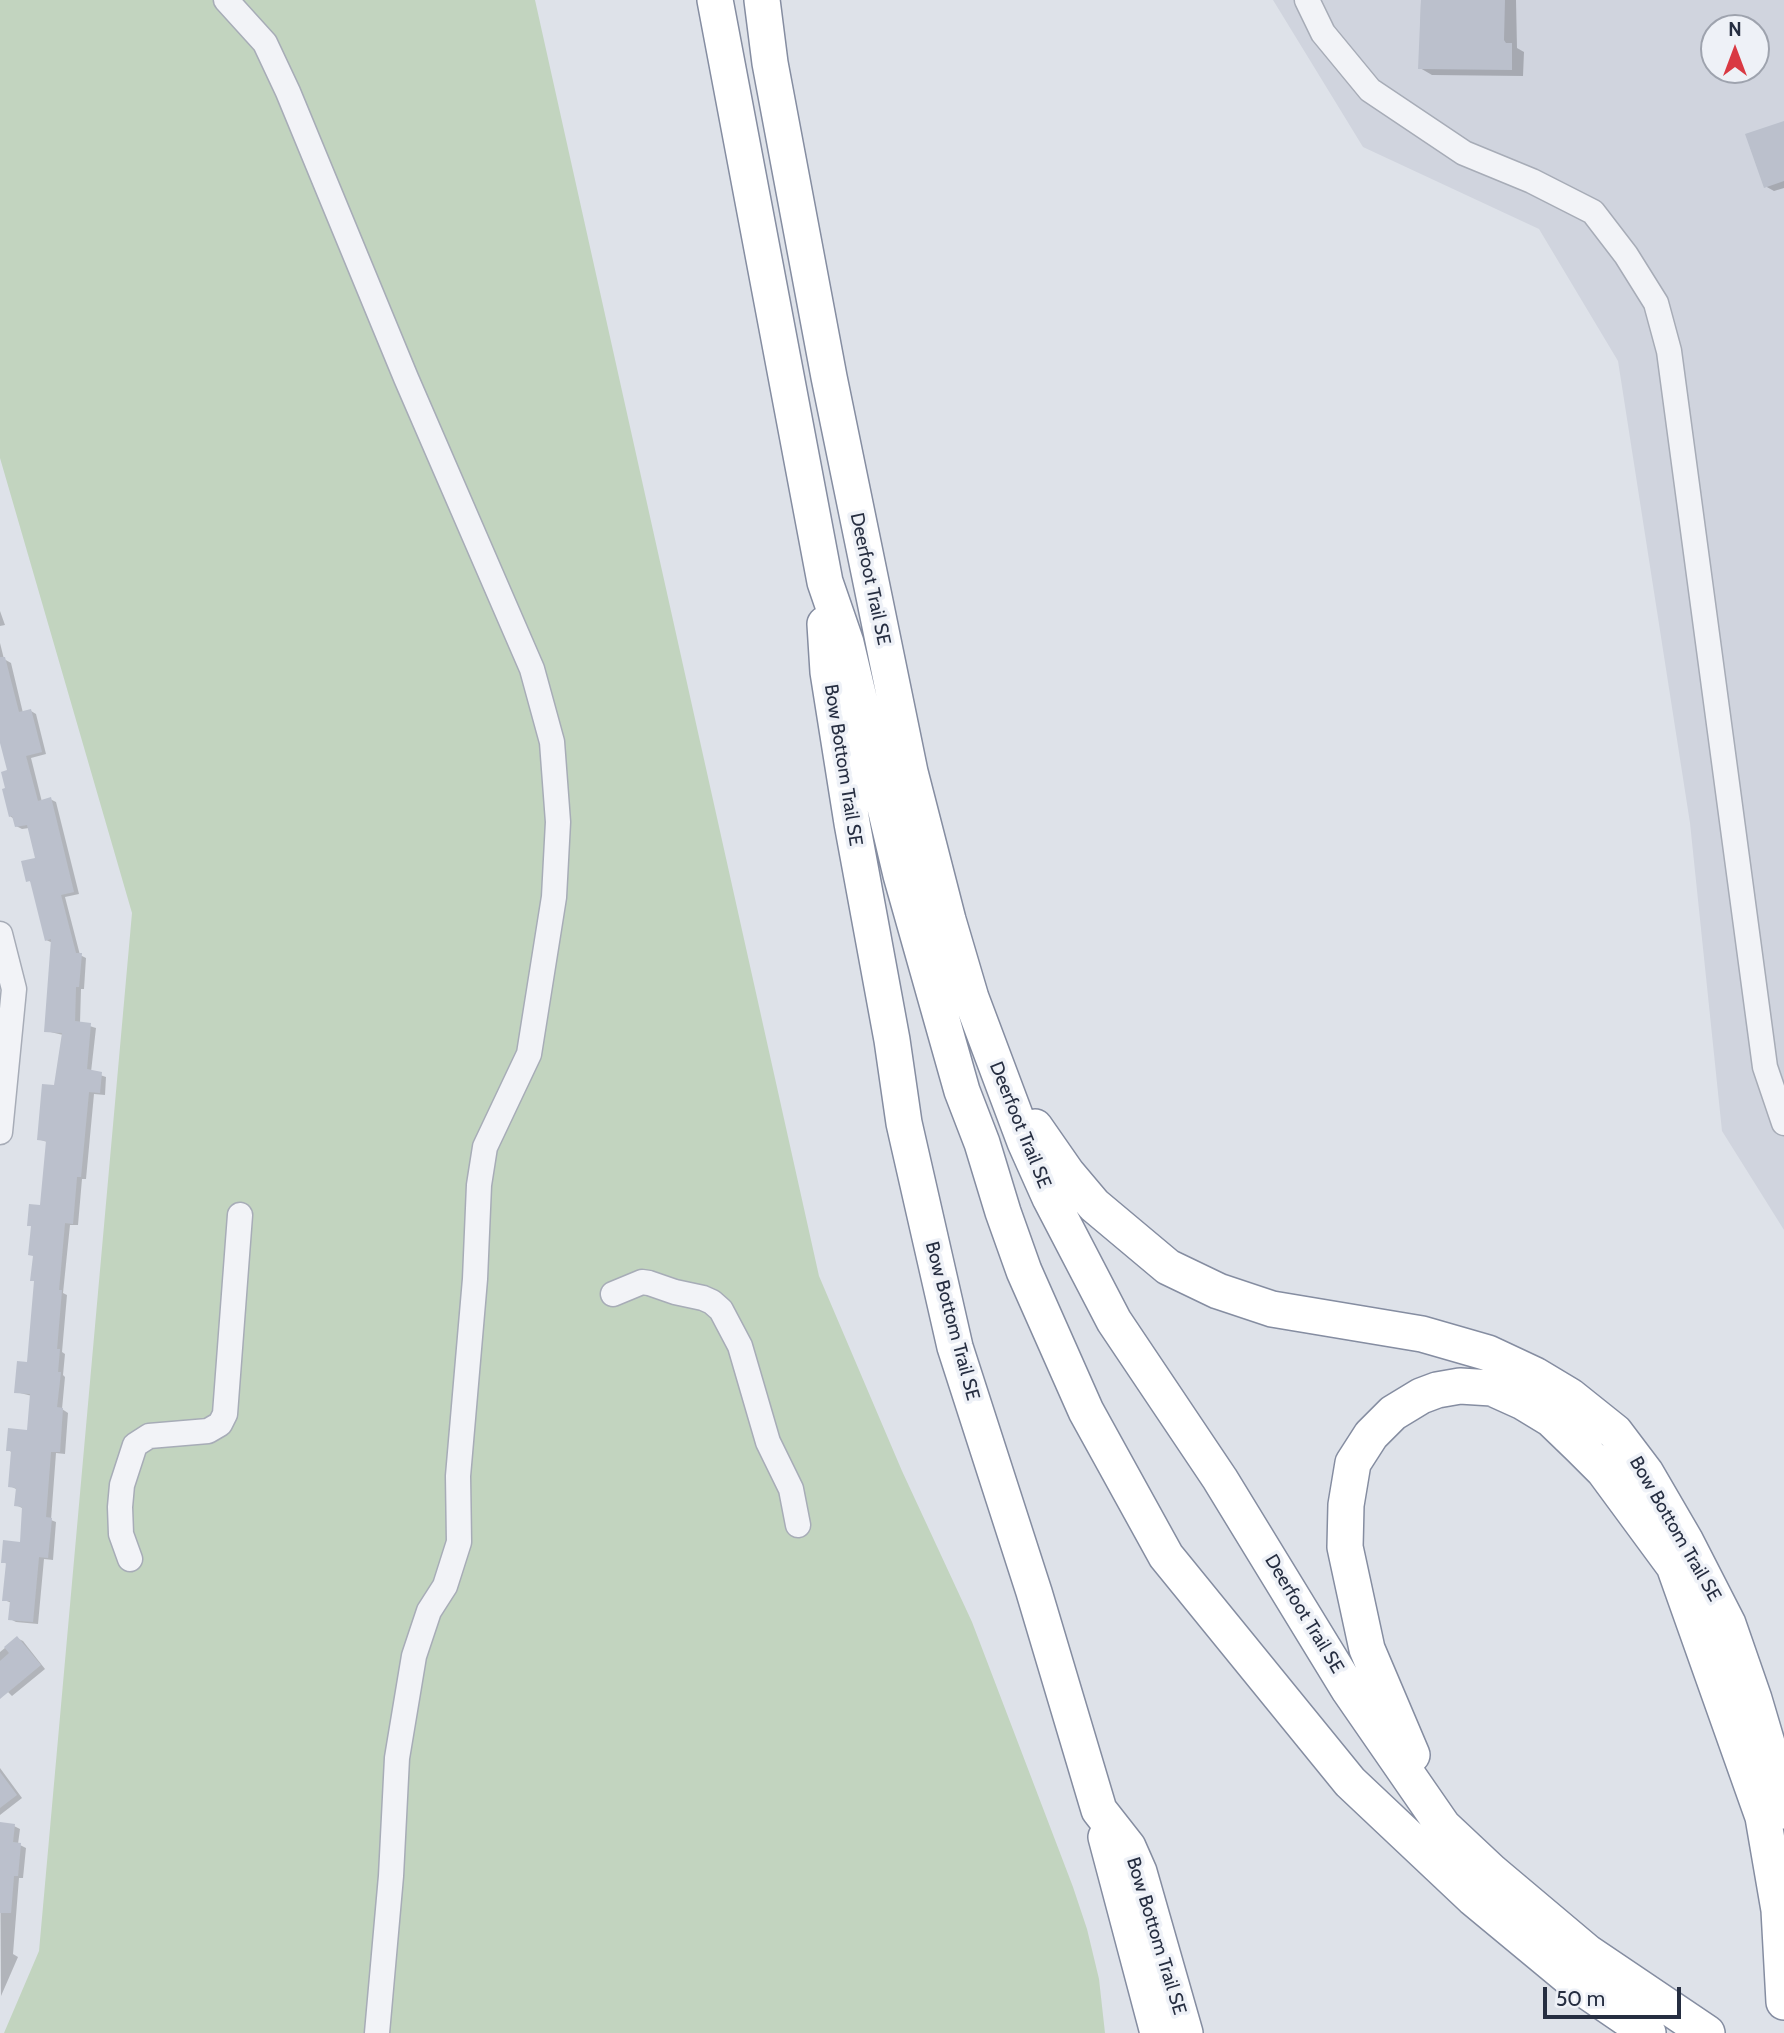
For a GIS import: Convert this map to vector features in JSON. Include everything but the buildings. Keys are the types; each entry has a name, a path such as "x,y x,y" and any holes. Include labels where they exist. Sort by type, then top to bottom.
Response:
{"highway":[{"name":"Deerfoot Trail SE","path":"715,0 824,582 846,643 901,875 962,1091 1024,1272 1086,1411 1166,1556 1350,1782 1483,1885 1707,2033"},
{"name":"Deerfoot Trail SE","path":"762,0 770,63 824,350 910,772 967,985 1025,1142 1050,1198 1114,1321 1220,1479 1349,1690 1483,1885 1578,1985 1648,2033"},
{"name":"Bow Bottom Trail SE","path":"824,582 828,672 852,824 892,1040 904,1123 955,1347 1034,1592 1099,1810 1128,1847 1139,1872 1185,2033"},
{"name":"Bow Bottom Trail SE","path":"1002,1080 1094,1205 1168,1267 1218,1292 1272,1309 1422,1334 1488,1353 1535,1375 1570,1396 1615,1432 1646,1473 1685,1539 1728,1624 1754,1699 1784,1811"},
{"path":"1443,1826 1367,1648 1345,1547 1346,1505 1353,1463 1371,1435 1393,1413 1437,1390 1460,1386 1492,1388 1551,1419 1604,1471 1674,1566 1763,1817 1779,1910 1784,2003"},
{"path":"1099,1810 1158,2033"}],"street":[{"path":"226,0 265,43 288,92 406,378 533,669 552,742 558,822 554,897 529,1054 485,1146 479,1185 475,1279 458,1476 459,1542 445,1587 429,1611 414,1656 397,1758 391,1876 377,2033"},
{"path":"1307,0 1324,33 1370,90 1464,153 1532,181 1593,212 1626,255 1656,303 1669,351 1765,1067 1784,1123"},
{"path":"0,934 15,989 0,1132"},
{"path":"130,1559 121,1534 120,1507 122,1485 135,1445 149,1436 208,1432 220,1424 225,1414 240,1215"},
{"path":"613,1294 642,1282 649,1283 712,1301 721,1310 740,1346 768,1442 791,1489 798,1525"}],"shaded area":[{"path":"1273,0 1784,0 1784,1230 1722,1131 1690,823 1618,361 1539,229 1363,147"}],"green space":[{"path":"0,0 535,0 819,1276 902,1471 972,1622 1073,1887 1099,1979 1105,2033 4,2033 39,1951 132,913 0,458"}]}
